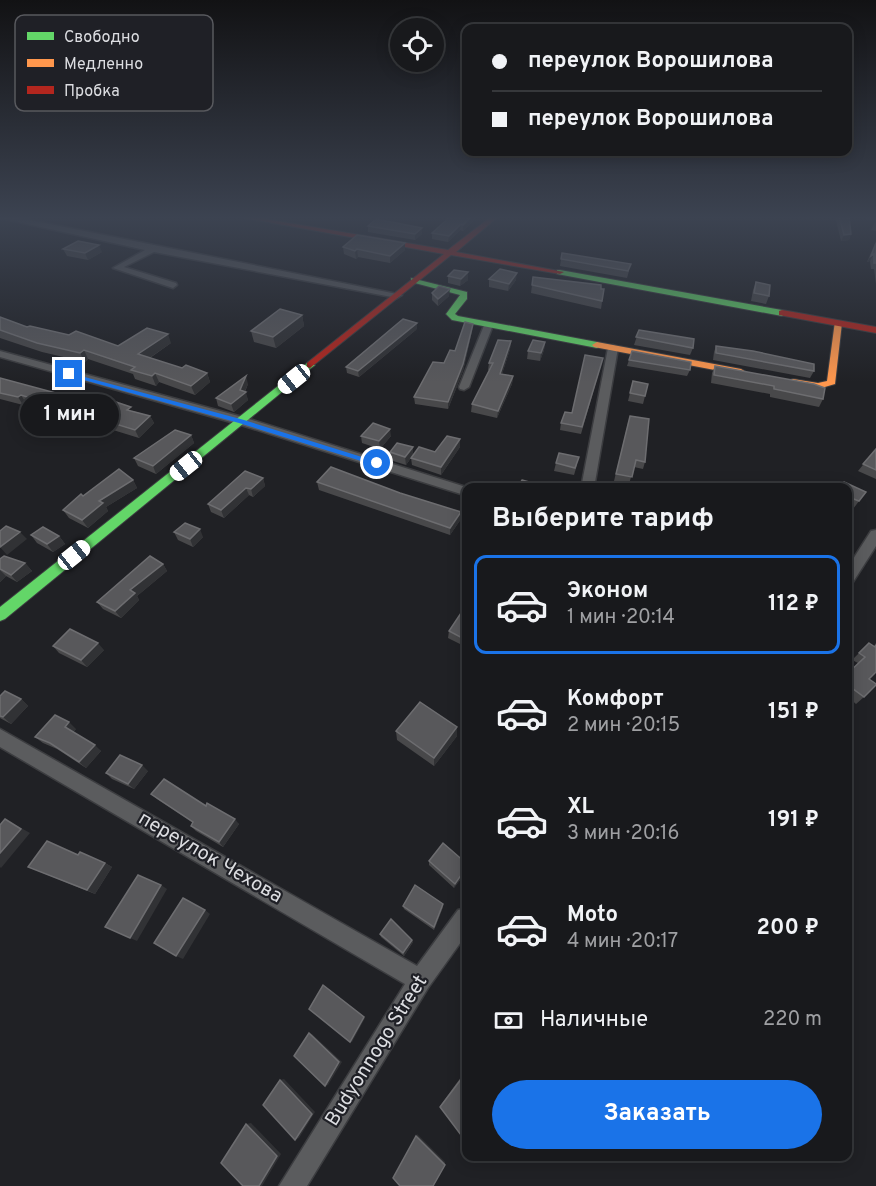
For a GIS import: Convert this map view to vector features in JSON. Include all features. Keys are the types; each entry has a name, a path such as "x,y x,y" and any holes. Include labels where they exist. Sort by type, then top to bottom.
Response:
{"street":[{"path":"128,271 173,285"},
{"path":"272,271 397,295"},
{"path":"0,615 426,271"},
{"path":"557,271 876,330"},
{"path":"414,280 464,294 464,299 452,309 450,314 455,318 760,376"},
{"path":"782,380 816,386 828,385 832,382 838,323"},
{"path":"464,387 488,325"},
{"path":"588,483 613,348"},
{"path":"0,354 242,421 462,489"},
{"path":"852,572 876,535"},
{"name":"переулок Чехова","path":"0,737 420,980"},
{"name":"Budyonnogo Street","path":"292,1186 420,980 462,923"}],"building":[{"path":"453,271 468,272 461,279 448,276"},
{"path":"497,271 517,273 509,284 489,279"},
{"path":"533,277 601,285 601,289 604,289 602,301 532,285"},
{"path":"756,282 770,285 769,296 754,293"},
{"path":"439,286 450,289 438,299 432,293"},
{"path":"280,309 302,315 273,337 251,331"},
{"path":"0,317 27,327 69,335 76,331 118,346 147,328 168,334 138,354 182,368 186,365 207,373 191,386 155,373 152,376 131,370 135,367 84,350 80,353 37,343 0,330"},
{"path":"403,319 417,323 358,371 346,367"},
{"path":"465,322 473,324 463,364 448,402 414,397 433,362 444,363 450,350 455,351"},
{"path":"639,330 694,339 693,348 636,337"},
{"path":"498,340 511,341 500,374 513,376 498,411 472,404 493,363 489,363"},
{"path":"533,340 545,342 541,353 528,351"},
{"path":"716,346 814,364 814,371 716,353"},
{"path":"632,351 691,362 690,370 629,360"},
{"path":"585,355 603,358 582,427 561,423 565,412 572,413"},
{"path":"715,366 814,384 825,388 823,399 774,389 774,386 714,375"},
{"path":"246,376 240,390 246,392 231,404 216,398"},
{"path":"0,378 82,400 69,410 21,395 18,397 0,393"},
{"path":"633,381 648,384 645,396 630,393"},
{"path":"116,402 131,407 127,410 150,416 135,430 96,418"},
{"path":"630,416 649,419 645,462 636,460 632,477 616,474"},
{"path":"373,423 390,429 379,441 361,436"},
{"path":"175,430 191,435 153,466 134,458"},
{"path":"447,436 460,439 441,467 411,458 419,447 435,452"},
{"path":"397,443 413,447 405,457 390,452"},
{"path":"876,449 876,470 863,464"},
{"path":"559,453 579,457 575,468 556,463"},
{"path":"331,467 400,493 461,512 450,528 317,482"},
{"path":"119,469 133,480 99,501 103,503 82,520 63,510 81,494 83,496"},
{"path":"245,471 263,478 251,489 246,488 221,510 208,504"},
{"path":"852,486 866,492 859,501 852,498"},
{"path":"185,523 200,529 190,539 174,532"},
{"path":"6,526 20,532 0,547 0,531"},
{"path":"43,527 59,536 47,544 31,535"},
{"path":"4,556 25,563 11,575 0,569 0,559"},
{"path":"150,556 163,564 130,590 135,593 115,611 97,602"},
{"path":"461,613 462,614 462,638 449,631"},
{"path":"70,629 98,643 81,660 53,646"},
{"path":"869,643 875,647 876,645 876,672 869,679 876,685 864,697 852,688 852,669 865,657 859,653"},
{"path":"5,691 21,699 3,717 0,716 0,696"},
{"path":"420,702 457,727 434,758 396,731"},
{"path":"55,715 69,722 65,727 95,745 79,762 50,743 35,737"},
{"path":"120,755 142,765 128,784 106,773"},
{"path":"164,779 206,806 207,803 235,819 219,842 191,826 193,822 151,794"},
{"path":"5,819 21,829 0,853 0,825"},
{"path":"47,841 78,855 80,852 105,863 87,890 28,867"},
{"path":"443,843 462,860 462,874 455,884 429,861"},
{"path":"138,875 161,885 130,938 105,927"},
{"path":"415,885 443,904 434,927 403,906"},
{"path":"183,898 205,910 176,956 154,943"},
{"path":"391,919 412,940 403,953 380,934"},
{"path":"323,985 364,1017 350,1042 309,1009"},
{"path":"309,1033 339,1062 325,1086 294,1056"},
{"path":"462,1078 462,1136 440,1107"},
{"path":"280,1080 312,1114 295,1140 263,1105"},
{"path":"246,1124 277,1156 259,1186 243,1186 221,1163"},
{"path":"416,1136 445,1165 433,1186 400,1186 393,1178"}],"traffic: fast":[{"path":"560,272 782,313"},
{"path":"414,280 464,294 463,299 450,314 455,318 597,345"},
{"path":"0,615 310,365"}],"traffic: slow":[{"path":"793,382 818,386 832,382 838,323"},
{"path":"597,345 741,372"}],"traffic: jam":[{"path":"310,365 427,271"},
{"path":"782,313 876,330"}],"route":[{"path":"69,374 242,421 377,463"}]}
